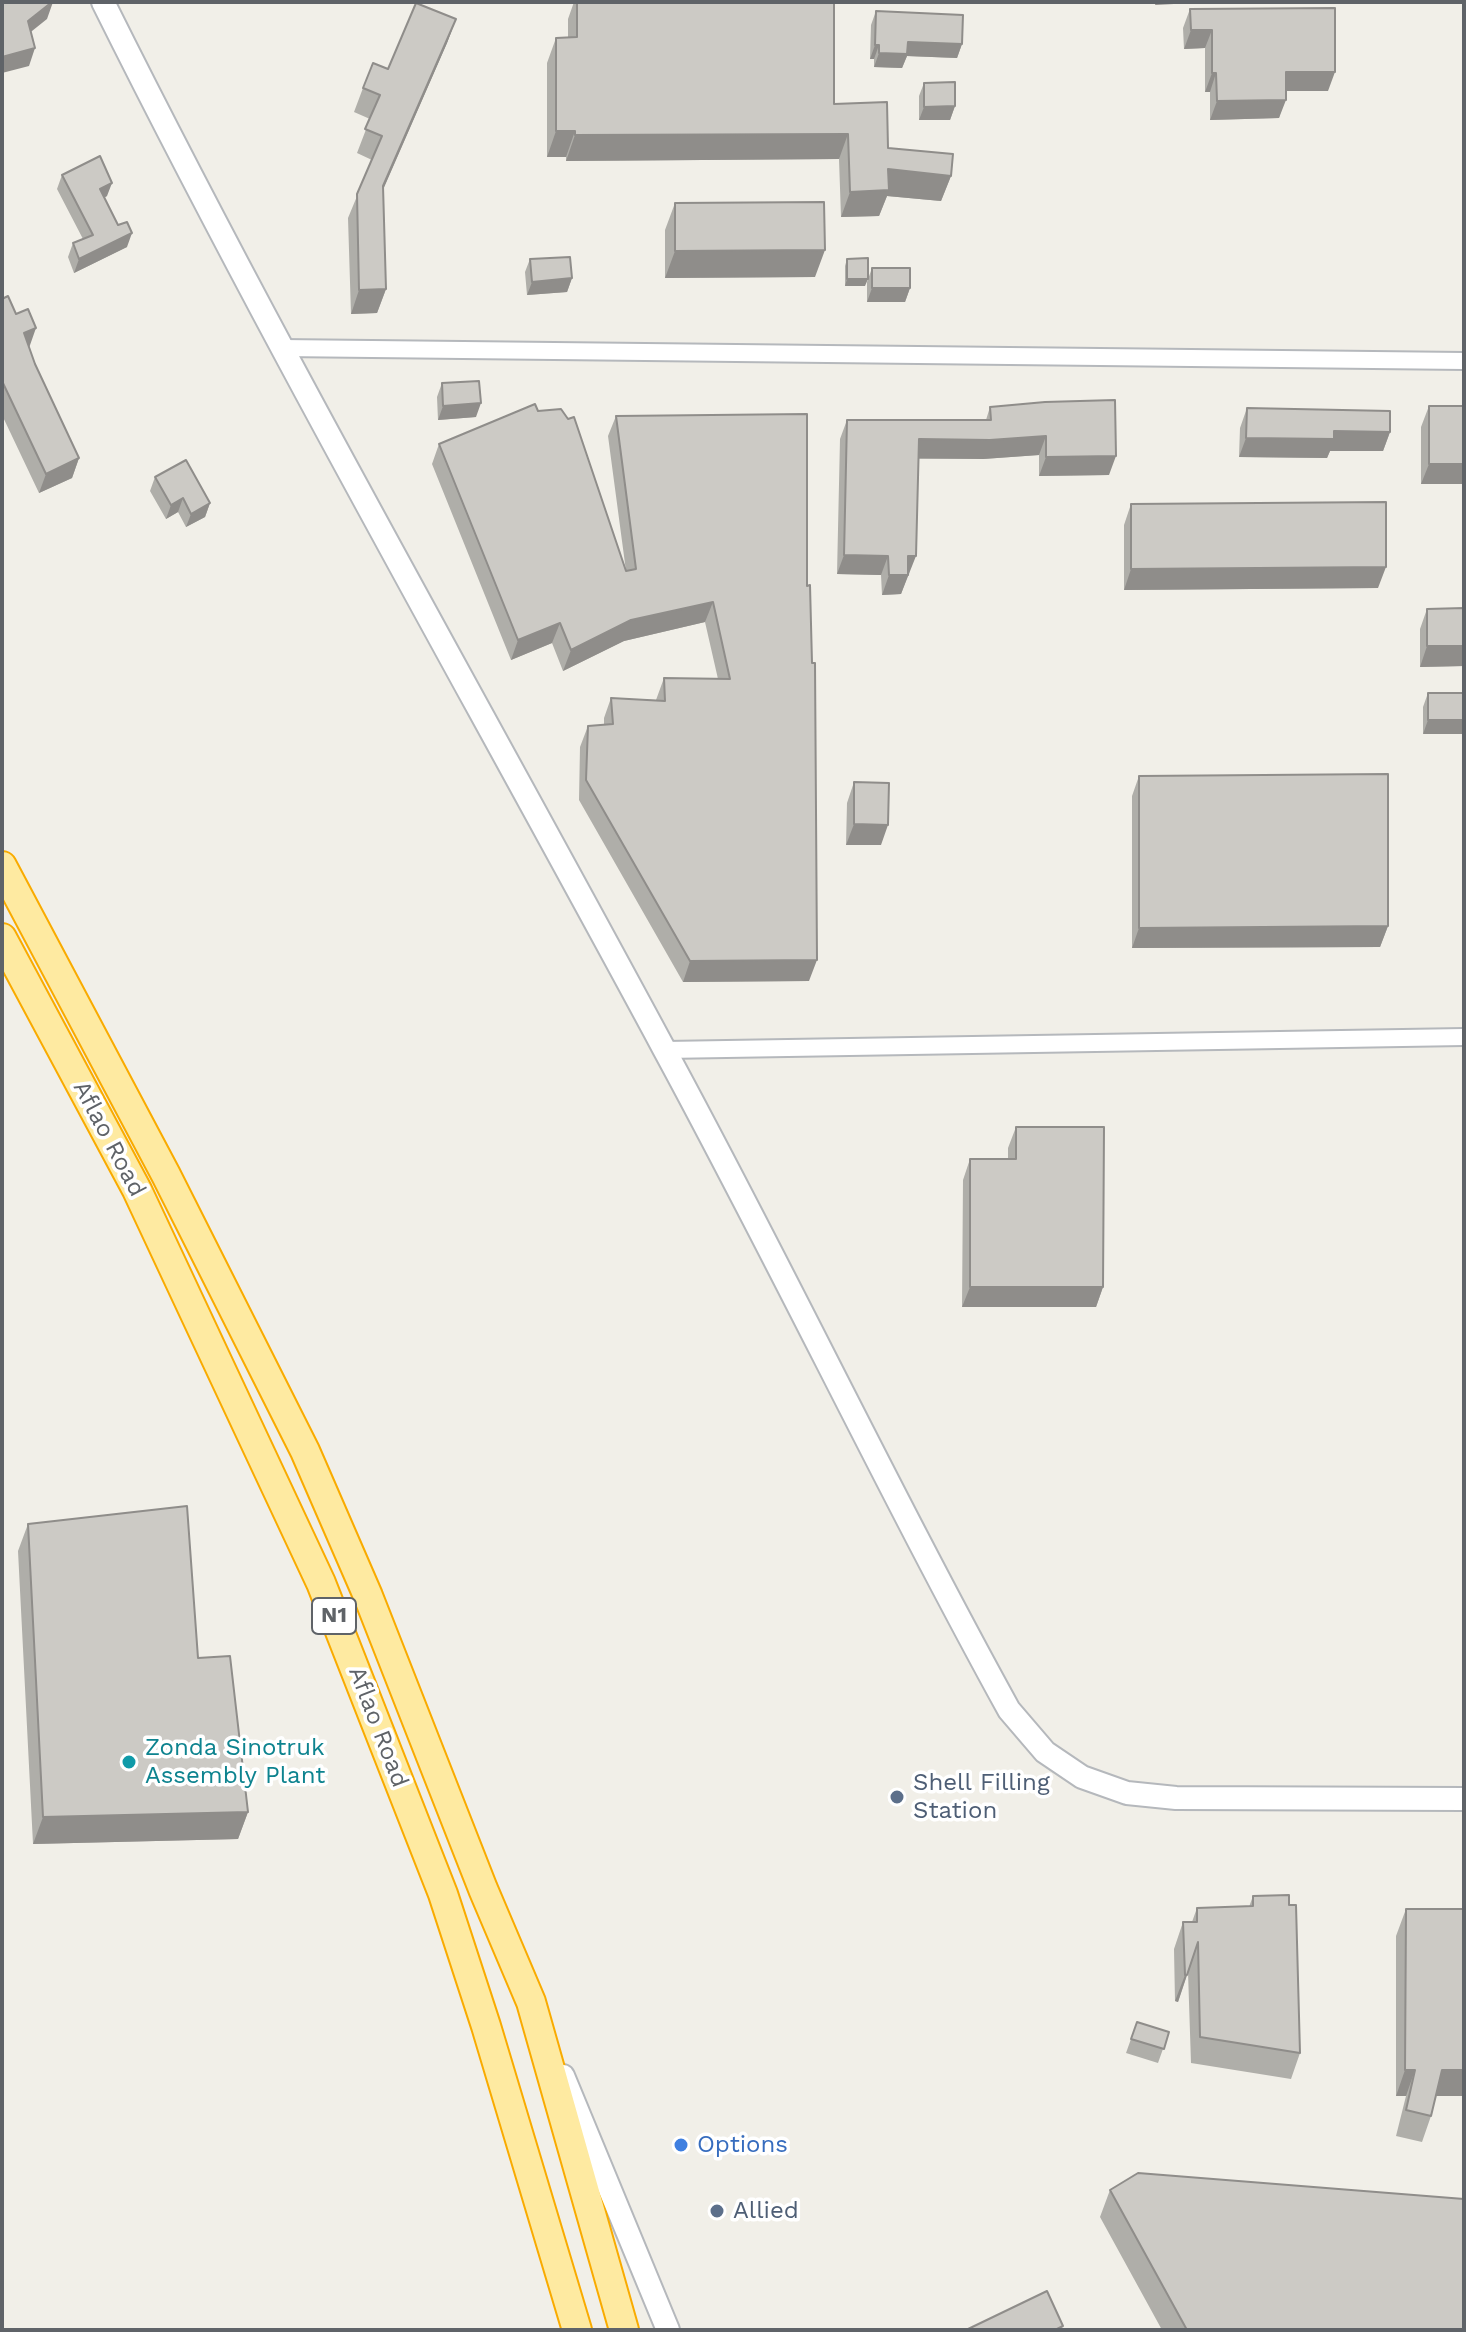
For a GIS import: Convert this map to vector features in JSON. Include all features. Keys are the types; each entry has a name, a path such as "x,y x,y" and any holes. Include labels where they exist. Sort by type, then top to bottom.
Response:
{"highway":[{"name":"Aflao Road","path":"2,866 166,1175 305,1451 368,1596 483,1889 531,2002 624,2330"},
{"name":"Aflao Road","path":"2,938 137,1190 321,1583 443,1894 577,2330"}],"street":[{"path":"103,2 188,174 665,1050 968,1637 1009,1710 1045,1752 1082,1777 1127,1793 1191,1798 1464,1799"},
{"path":"281,348 1464,361"},
{"path":"665,1050 1464,1037"},
{"name":"Aflao Road","path":"531,2002 668,2330"}],"building":[{"path":"2,2 52,2 28,21 35,48 2,57"},
{"path":"577,2 834,2 834,104 887,102 888,148 953,154 951,176 888,169 889,190 850,192 848,134 575,135 575,131 556,131 556,38 577,37"},
{"path":"416,3 456,19 383,186 386,289 359,290 357,194 382,136 365,129 380,95 363,88 373,63 388,69"},
{"path":"1335,8 1335,72 1286,72 1286,100 1217,101 1216,73 1212,73 1212,30 1191,30 1190,9"},
{"path":"876,11 963,15 962,44 908,42 907,54 879,53 879,45 875,45"},
{"path":"955,82 955,106 924,107 924,83"},
{"path":"100,156 112,183 100,189 118,225 127,222 132,233 79,259 73,243 93,235 62,175"},
{"path":"824,202 825,250 675,251 675,203"},
{"path":"570,257 572,278 532,282 530,259"},
{"path":"868,258 868,279 847,279 847,259"},
{"path":"872,268 910,268 910,288 872,288"},
{"path":"8,296 16,314 28,309 36,328 24,333 35,364 79,458 46,474 2,381 2,299"},
{"path":"479,381 481,403 443,406 442,383"},
{"path":"1115,400 1116,456 1046,457 1046,436 990,440 919,439 916,556 908,556 908,575 889,575 888,556 844,555 847,420 991,420 990,407"},
{"path":"535,404 538,411 561,409 568,419 574,417 626,571 636,569 616,416 807,414 807,586 810,585 812,663 815,663 817,960 690,961 586,780 588,726 613,724 611,698 665,701 664,678 730,679 713,602 631,620 571,650 560,623 518,640 439,444"},
{"path":"1429,406 1464,406 1464,464 1429,464"},
{"path":"1247,408 1390,411 1390,432 1334,431 1334,439 1246,438"},
{"path":"186,460 210,503 191,514 183,498 171,505 155,477"},
{"path":"1386,502 1386,567 1131,569 1131,504"},
{"path":"1464,608 1464,646 1427,646 1427,609"},
{"path":"1428,693 1464,693 1464,720 1428,720"},
{"path":"1388,774 1388,926 1139,928 1139,776"},
{"path":"854,782 889,783 888,825 854,824"},
{"path":"1016,1127 1104,1127 1103,1287 970,1287 970,1159 1016,1159"},
{"name":"Zonda Sinotruk Assembly Plant","path":"187,1506 198,1658 230,1656 248,1812 43,1817 28,1524"},
{"path":"1289,1895 1289,1905 1296,1905 1300,2053 1200,2037 1198,1942 1185,1975 1183,1922 1197,1922 1197,1908 1253,1906 1253,1896"},
{"path":"1406,1909 1464,1909 1464,2070 1442,2070 1431,2116 1406,2110 1415,2070 1405,2070"},
{"path":"1137,2022 1169,2032 1164,2049 1131,2039"},
{"path":"1138,2173 1464,2199 1464,2330 1187,2330 1110,2190"},
{"path":"1047,2291 1063,2326 1055,2330 966,2330"}],"place":[{"name":"Zonda Sinotruk Assembly Plant","path":"129,1762"},
{"name":"Shell Filling Station","path":"897,1797"},
{"name":"Options","path":"681,2145"},
{"name":"Allied","path":"717,2211"}]}
